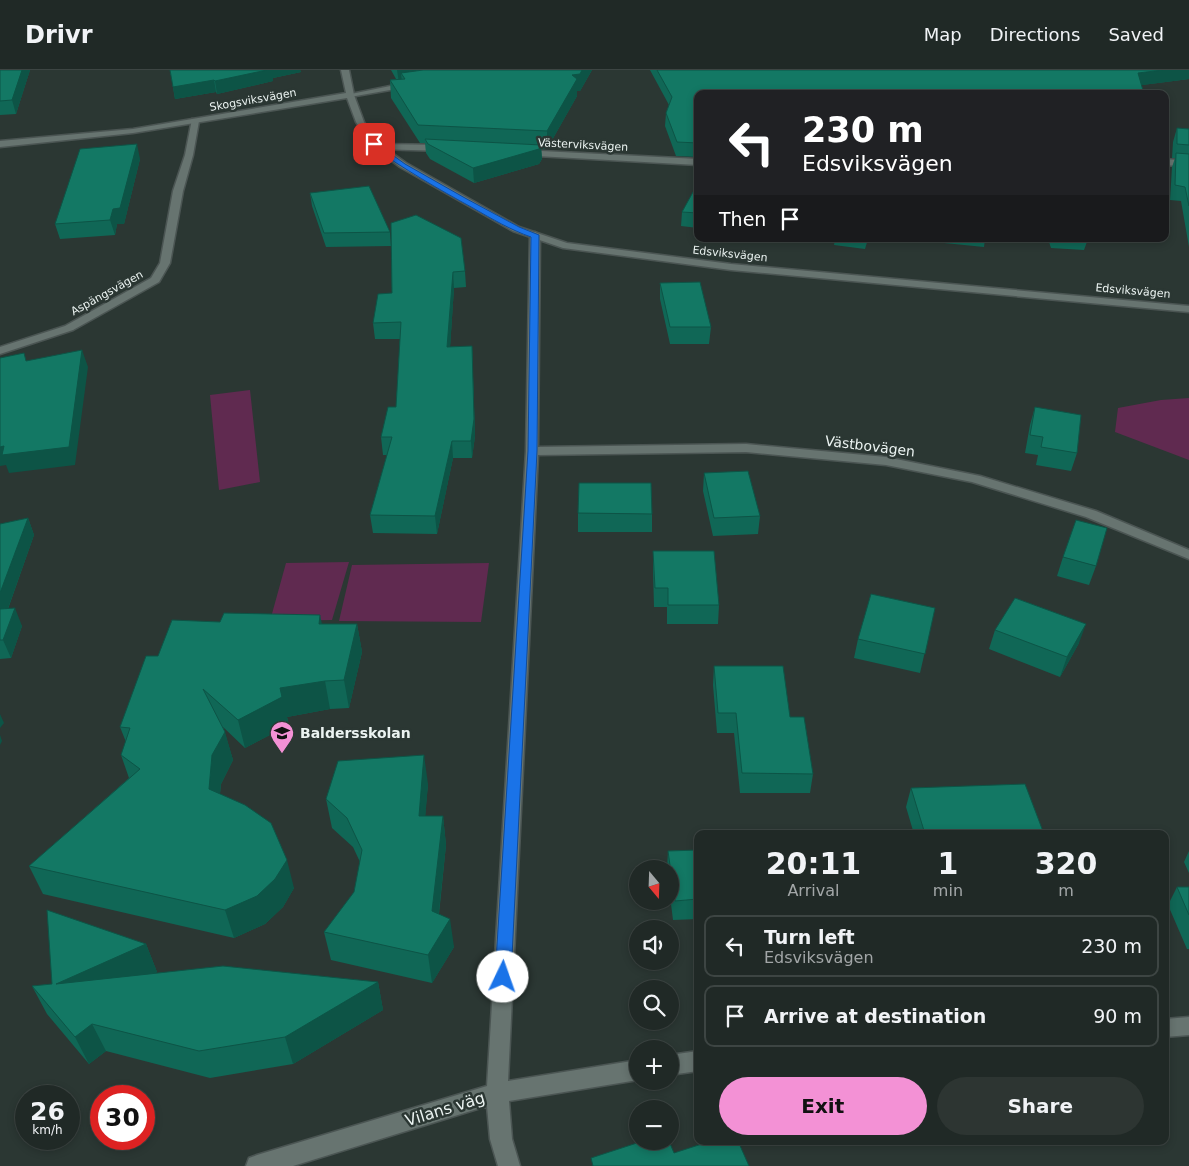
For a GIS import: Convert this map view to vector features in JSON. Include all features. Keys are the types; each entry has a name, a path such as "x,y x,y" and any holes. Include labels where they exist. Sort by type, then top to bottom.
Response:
{"street":[{"name":"Edsviksvägen","path":"344,70 350,95 360,122 374,144 403,165 516,229 566,246 731,267 1189,309"},
{"name":"Skogsviksvägen","path":"0,144 133,131 421,83"},
{"name":"Aspängsvägen","path":"0,352 69,328 155,280 165,263 176,200 189,155 195,121"},
{"path":"378,147 453,149"},
{"name":"Västerviksvägen","path":"512,152 694,162"},
{"path":"1169,162 1189,164"},
{"path":"509,1166 501,1139 497,1093 532,451 535,235"},
{"name":"Västbovägen","path":"532,451 746,448 886,461 975,479 1091,514 1189,555"},
{"path":"1169,1028 1189,1026"},
{"path":"679,1064 694,1062"},
{"name":"Vilans väg","path":"257,1166 497,1093 629,1071"}],"shaded area":[{"path":"250,390 260,482 219,490 210,395"},
{"path":"1189,398 1189,460 1115,432 1118,408 1161,400"},
{"path":"349,562 332,620 270,621 286,563"},
{"path":"489,563 481,622 339,621 352,565"}],"building":[{"path":"0,70 22,70 12,100 0,101"},
{"path":"170,70 267,70 215,81 173,87"},
{"path":"423,70 582,70 580,74 572,75 577,79 547,131 418,125 390,80 405,79 401,73"},
{"path":"657,70 1163,70 1138,73 1143,90 694,90 694,143 677,142 666,113 672,97"},
{"path":"1177,128 1189,129 1189,145 1177,144"},
{"path":"425,139 541,145 539,149 473,168 428,144"},
{"path":"137,144 120,208 113,209 110,220 55,224 80,149"},
{"path":"1176,153 1189,154 1189,206 1185,187 1175,185"},
{"path":"369,186 390,232 324,233 310,193"},
{"path":"694,190 694,213 682,212"},
{"path":"416,215 461,238 465,271 453,272 447,347 472,346 474,419 471,441 452,441 435,516 370,515 392,437 381,437 388,407 396,407 401,322 373,323 378,294 392,293 391,223"},
{"path":"700,282 711,327 670,327 660,283"},
{"path":"82,350 69,447 2,455 4,446 0,447 0,358 24,353 26,361"},
{"path":"1035,407 1081,415 1077,453 1041,447 1043,437 1030,435"},
{"path":"748,471 760,516 714,518 704,473"},
{"path":"579,483 651,483 652,514 578,513"},
{"path":"28,518 0,593 0,524"},
{"path":"1076,520 1107,528 1096,566 1063,557"},
{"path":"653,551 714,551 719,605 668,605 668,588 655,588"},
{"path":"871,594 935,608 925,654 858,639"},
{"path":"1015,598 1086,624 1067,657 995,630"},
{"path":"15,608 3,640 0,640 0,609"},
{"path":"224,613 320,615 319,624 357,624 344,680 280,688 282,697 238,720 203,689 225,732 212,755 209,789 245,805 271,823 287,860 275,879 257,896 225,910 29,866 140,769 121,755 130,728 120,727 146,656 158,656 172,620 220,622"},
{"path":"714,666 783,666 790,717 804,717 813,774 742,773 736,713 718,713"},
{"path":"424,755 419,816 443,816 432,911 450,919 428,955 324,932 354,892 362,850 347,818 326,799 338,761"},
{"path":"1025,784 1042,830 924,830 911,788"},
{"path":"694,850 694,899 679,901 679,860 669,860 668,851"},
{"path":"1177,887 1189,887 1189,915"},
{"path":"47,910 146,944 56,984 223,966 378,982 285,1037 199,1051 92,1024 75,1037 32,986 52,984"},
{"path":"699,1145 740,1145 749,1166 593,1166 591,1158 629,1146 629,1150 673,1150 674,1153"}],"place":[{"name":"Baldersskolan","path":"282,754"}],"route":[{"path":"374,144 403,165 462,200 516,229 535,235 532,451 503,977"}]}
